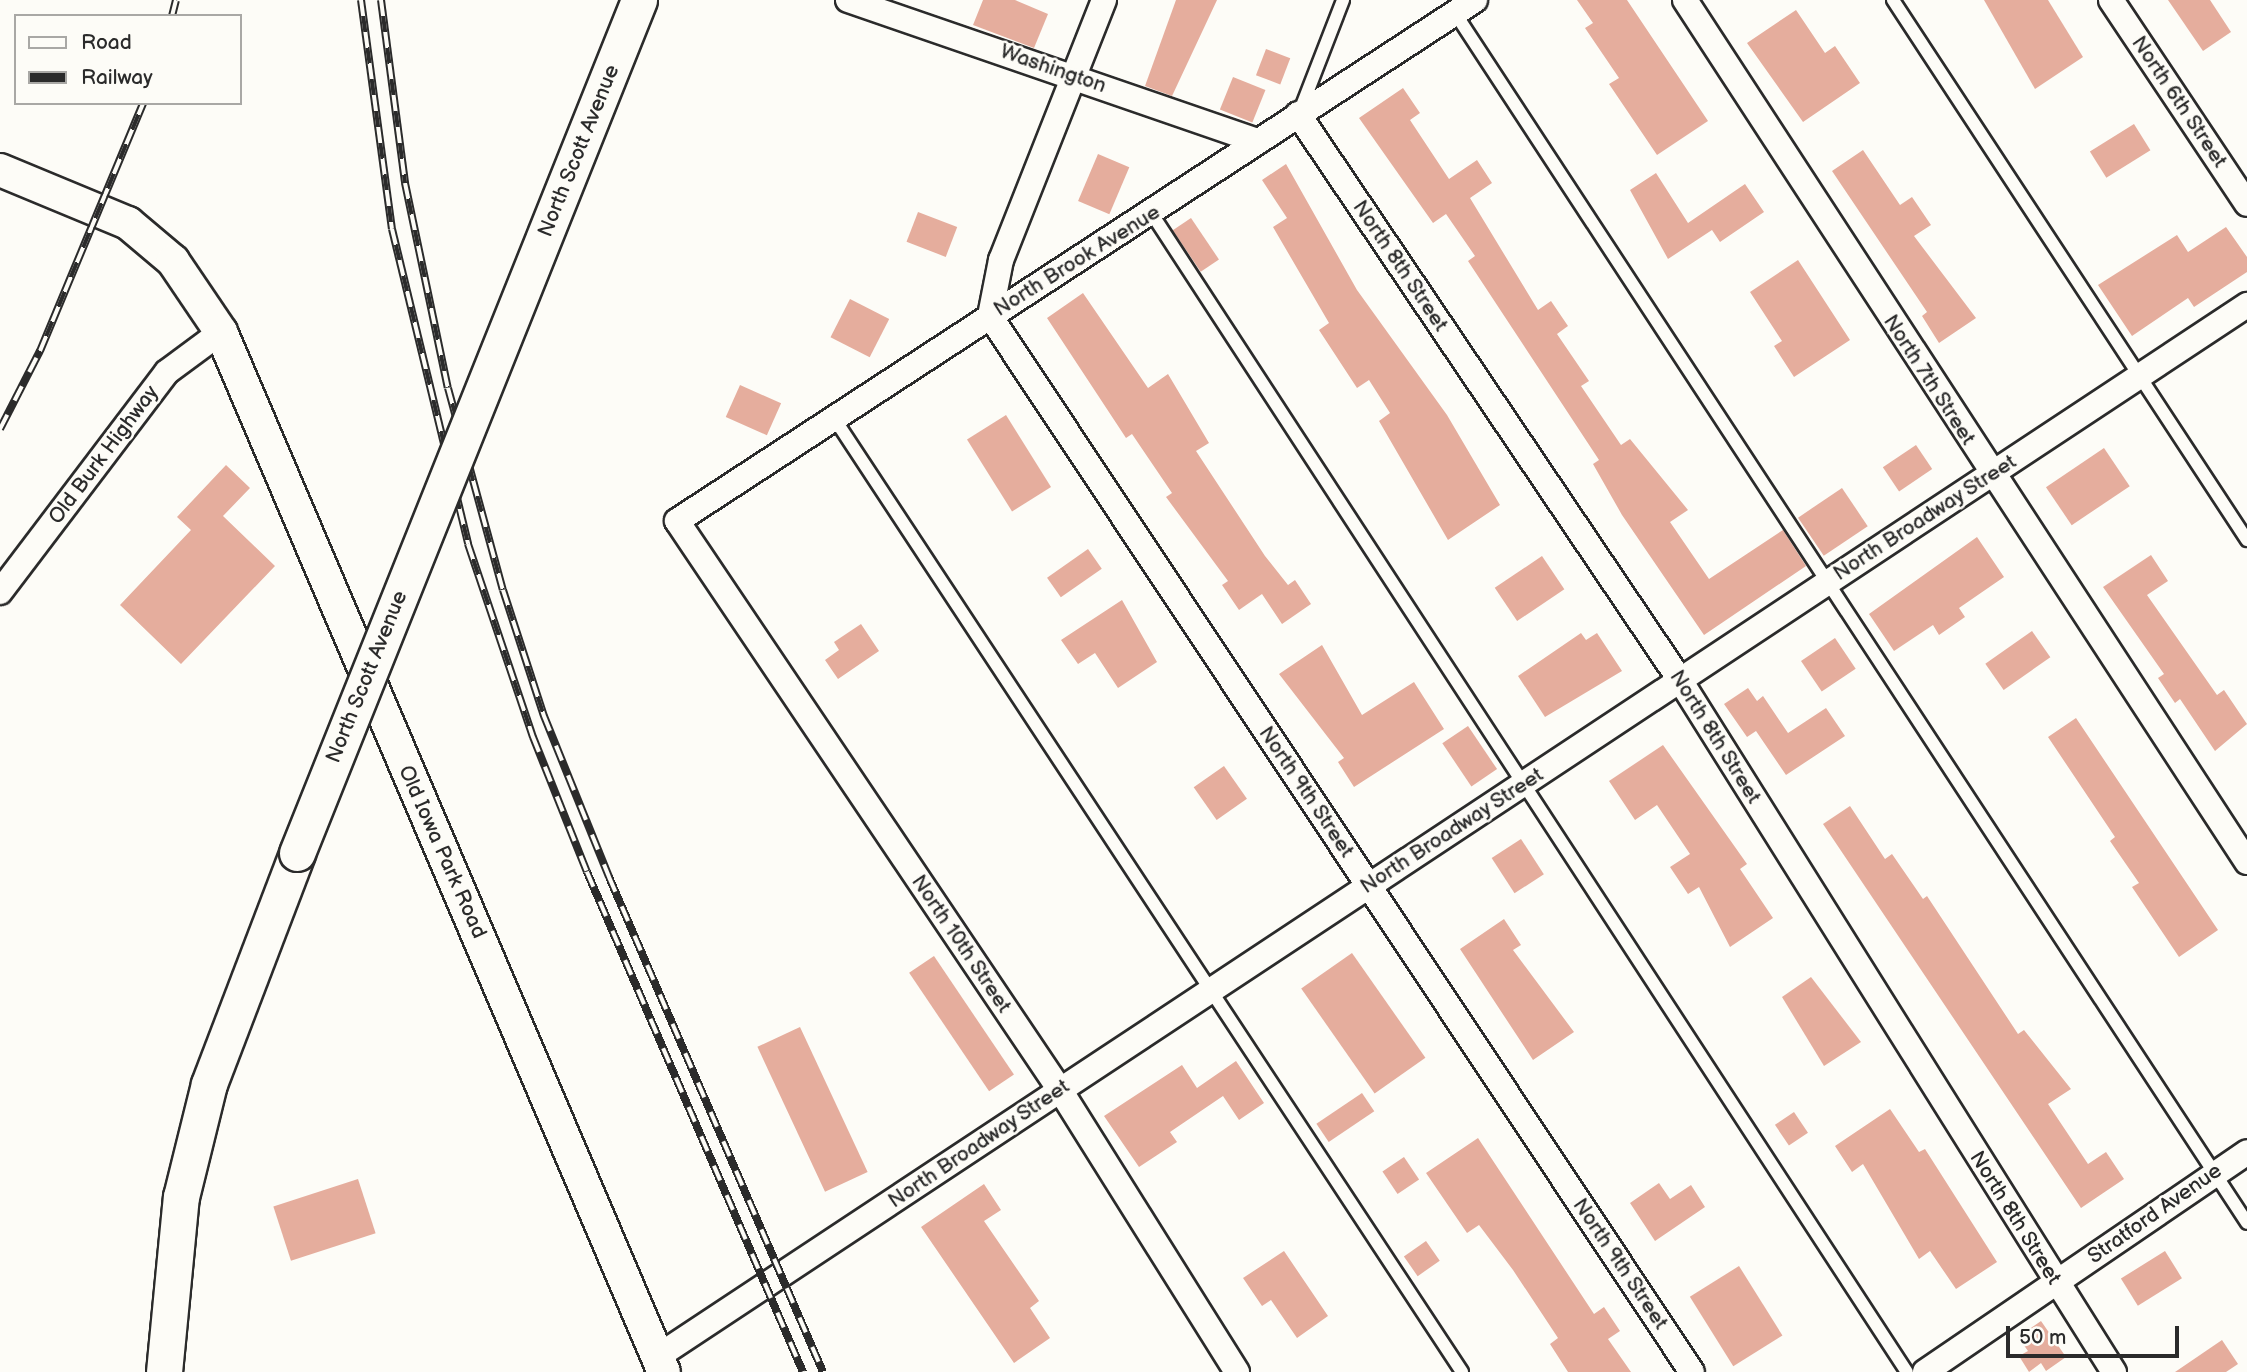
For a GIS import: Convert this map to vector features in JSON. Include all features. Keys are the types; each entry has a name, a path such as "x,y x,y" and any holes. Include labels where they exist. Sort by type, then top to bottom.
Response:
{"main road":[{"name":"North Scott Avenue","path":"164,1372 181,1197 209,1084 297,853 639,0"}],"street":[{"name":"Washington","path":"848,0 1258,141"},
{"path":"990,316 1001,260 1104,0"},
{"name":"North 7th Street","path":"1685,0 1990,475 2247,862"},
{"name":"North 6th Street","path":"2111,0 2247,204"},
{"name":"North Brook Avenue","path":"677,521 990,316 1152,214 1298,114 1465,7"},
{"name":"North 8th Street","path":"1298,114 1680,680 2055,1283 2114,1372"},
{"name":"Old Iowa Park Road","path":"0,170 128,223 173,261 221,332 660,1364"},
{"name":"North Broadway Street","path":"660,1364 1060,1090 2247,305"},
{"name":"North 9th Street","path":"990,316 1692,1372"},
{"name":"Old Burk Highway","path":"0,592 167,372 221,332"},
{"name":"North 10th Street","path":"677,521 1060,1090 1237,1372"},
{"name":"Stratford Avenue","path":"1925,1372 2247,1152"}],"lane":[{"path":"1298,114 1343,0"},
{"path":"1893,0 2247,540"},
{"path":"1465,7 1827,583 2247,1223"},
{"path":"1152,214 1907,1372"},
{"path":"834,418 1462,1372"}],"building":[{"path":"983,0 1015,0 1048,14 1034,48 973,25"},
{"path":"1176,0 1217,0 1172,96 1145,86"},
{"path":"1577,0 1627,0 1708,121 1657,155 1609,84 1619,78 1585,28 1593,23"},
{"path":"1984,0 2048,0 2083,57 2035,89"},
{"path":"2168,0 2210,0 2231,32 2203,51"},
{"path":"1796,10 1825,53 1835,46 1860,83 1803,122 1747,43"},
{"path":"1266,49 1290,58 1280,84 1256,75"},
{"path":"1233,77 1265,90 1252,123 1220,109"},
{"path":"1403,88 1420,113 1410,120 1449,179 1477,160 1492,183 1470,198 1538,310 1551,301 1568,326 1557,334 1589,381 1581,386 1621,445 1630,439 1688,510 1670,522 1709,579 1783,530 1806,566 1704,635 1622,515 1593,464 1599,460 1468,261 1475,256 1446,214 1433,223 1359,118"},
{"path":"2134,124 2150,150 2106,178 2090,152"},
{"path":"1863,150 1900,205 1912,197 1931,225 1914,236 1976,318 1939,343 1922,316 1927,312 1832,171"},
{"path":"1098,154 1129,167 1109,214 1078,201"},
{"path":"1286,164 1357,290 1447,415 1500,505 1448,540 1379,421 1390,413 1369,380 1357,388 1319,330 1329,323 1273,227 1287,218 1262,180"},
{"path":"1656,173 1688,223 1745,184 1764,212 1720,242 1712,230 1668,259 1630,190"},
{"path":"918,212 957,227 946,257 907,242"},
{"path":"1191,218 1219,259 1201,272 1173,230"},
{"path":"2226,227 2247,257 2247,272 2194,307 2188,298 2132,336 2098,285 2177,235 2188,252"},
{"path":"1798,260 1850,340 1794,377 1774,346 1782,341 1750,292"},
{"path":"1083,293 1148,388 1168,374 1209,443 1196,451 1265,556 1288,585 1295,580 1311,604 1282,624 1262,594 1239,610 1222,585 1228,581 1166,497 1172,493 1132,434 1126,438 1047,318"},
{"path":"850,299 889,319 870,357 830,337"},
{"path":"740,385 781,403 767,435 726,417"},
{"path":"1006,415 1051,487 1012,511 967,439"},
{"path":"1916,445 1932,469 1899,491 1883,467"},
{"path":"2104,448 2130,486 2072,525 2046,487"},
{"path":"226,465 250,488 223,516 275,566 181,664 120,605 191,530 177,517"},
{"path":"1842,488 1868,526 1824,556 1798,518"},
{"path":"1977,537 2004,577 1959,608 1965,617 1939,635 1933,625 1894,651 1869,614"},
{"path":"1088,549 1102,569 1061,597 1047,578"},
{"path":"2151,555 2168,581 2147,595 2217,695 2224,690 2247,724 2215,751 2180,699 2175,703 2158,678 2164,674 2103,587"},
{"path":"1542,556 1564,589 1517,621 1495,588"},
{"path":"1122,600 1157,662 1118,688 1095,653 1078,664 1061,640"},
{"path":"861,624 879,651 838,679 825,660 839,650 834,642"},
{"path":"2032,631 2050,657 2004,690 1985,664"},
{"path":"1581,633 1586,640 1597,633 1622,671 1545,717 1518,676"},
{"path":"1835,638 1856,669 1822,692 1801,661"},
{"path":"1322,645 1362,715 1414,682 1444,729 1354,787 1338,762 1344,758 1279,674"},
{"path":"1748,688 1757,701 1763,696 1788,733 1826,708 1845,736 1786,775 1756,731 1747,737 1724,704"},
{"path":"2076,718 2218,930 2179,957 2132,887 2139,883 2110,841 2115,837 2048,737"},
{"path":"1468,726 1497,769 1471,786 1442,743"},
{"path":"1663,745 1747,864 1740,869 1773,918 1730,947 1699,887 1688,894 1670,867 1690,854 1657,805 1635,820 1609,781"},
{"path":"1224,766 1247,799 1217,820 1194,787"},
{"path":"1850,806 1885,859 1892,854 1923,899 1927,896 2018,1034 2024,1030 2071,1089 2048,1104 2088,1164 2106,1152 2124,1179 2081,1208 1823,824"},
{"path":"1521,839 1544,874 1515,893 1492,858"},
{"path":"1504,919 1521,945 1513,950 1574,1032 1533,1060 1460,949"},
{"path":"1352,953 1425,1058 1375,1093 1301,989"},
{"path":"934,956 1014,1075 989,1091 909,973"},
{"path":"1811,977 1861,1042 1824,1066 1782,997"},
{"path":"800,1027 868,1172 825,1192 757,1047"},
{"path":"1236,1061 1264,1103 1239,1120 1223,1096 1170,1132 1177,1142 1139,1167 1104,1116 1182,1065 1197,1088"},
{"path":"1362,1093 1374,1111 1329,1142 1316,1124"},
{"path":"1890,1109 1919,1152 1925,1149 1997,1262 1956,1289 1930,1251 1919,1259 1863,1164 1852,1172 1835,1146"},
{"path":"1794,1112 1808,1133 1789,1146 1775,1125"},
{"path":"1478,1138 1594,1314 1604,1307 1620,1331 1608,1339 1631,1372 1568,1372 1550,1344 1558,1338 1513,1270 1479,1225 1467,1233 1426,1173"},
{"path":"1404,1157 1419,1179 1398,1194 1382,1172"},
{"path":"358,1179 376,1233 291,1261 273,1207"},
{"path":"1659,1183 1670,1199 1691,1185 1705,1207 1655,1241 1630,1203"},
{"path":"984,1184 1001,1210 984,1221 1039,1301 1030,1308 1050,1338 1014,1363 921,1227"},
{"path":"1426,1241 1440,1261 1418,1276 1404,1256"},
{"path":"1284,1251 1328,1316 1297,1338 1271,1300 1262,1306 1243,1278"},
{"path":"2165,1251 2182,1278 2138,1306 2121,1279"},
{"path":"1739,1266 1782,1336 1733,1366 1690,1297"},
{"path":"2041,1321 2066,1357 2046,1371 2041,1363 2029,1372 2019,1356 2028,1351 2018,1337"},
{"path":"2222,1340 2238,1364 2226,1372 2175,1372"}],"railway":[{"path":"172,14 176,0"},
{"path":"361,0 392,229 468,544 533,737 587,872 803,1372"},
{"path":"381,0 405,183 448,388 503,590 544,716 609,877 823,1372"},
{"path":"0,429 40,351 142,105"}]}
